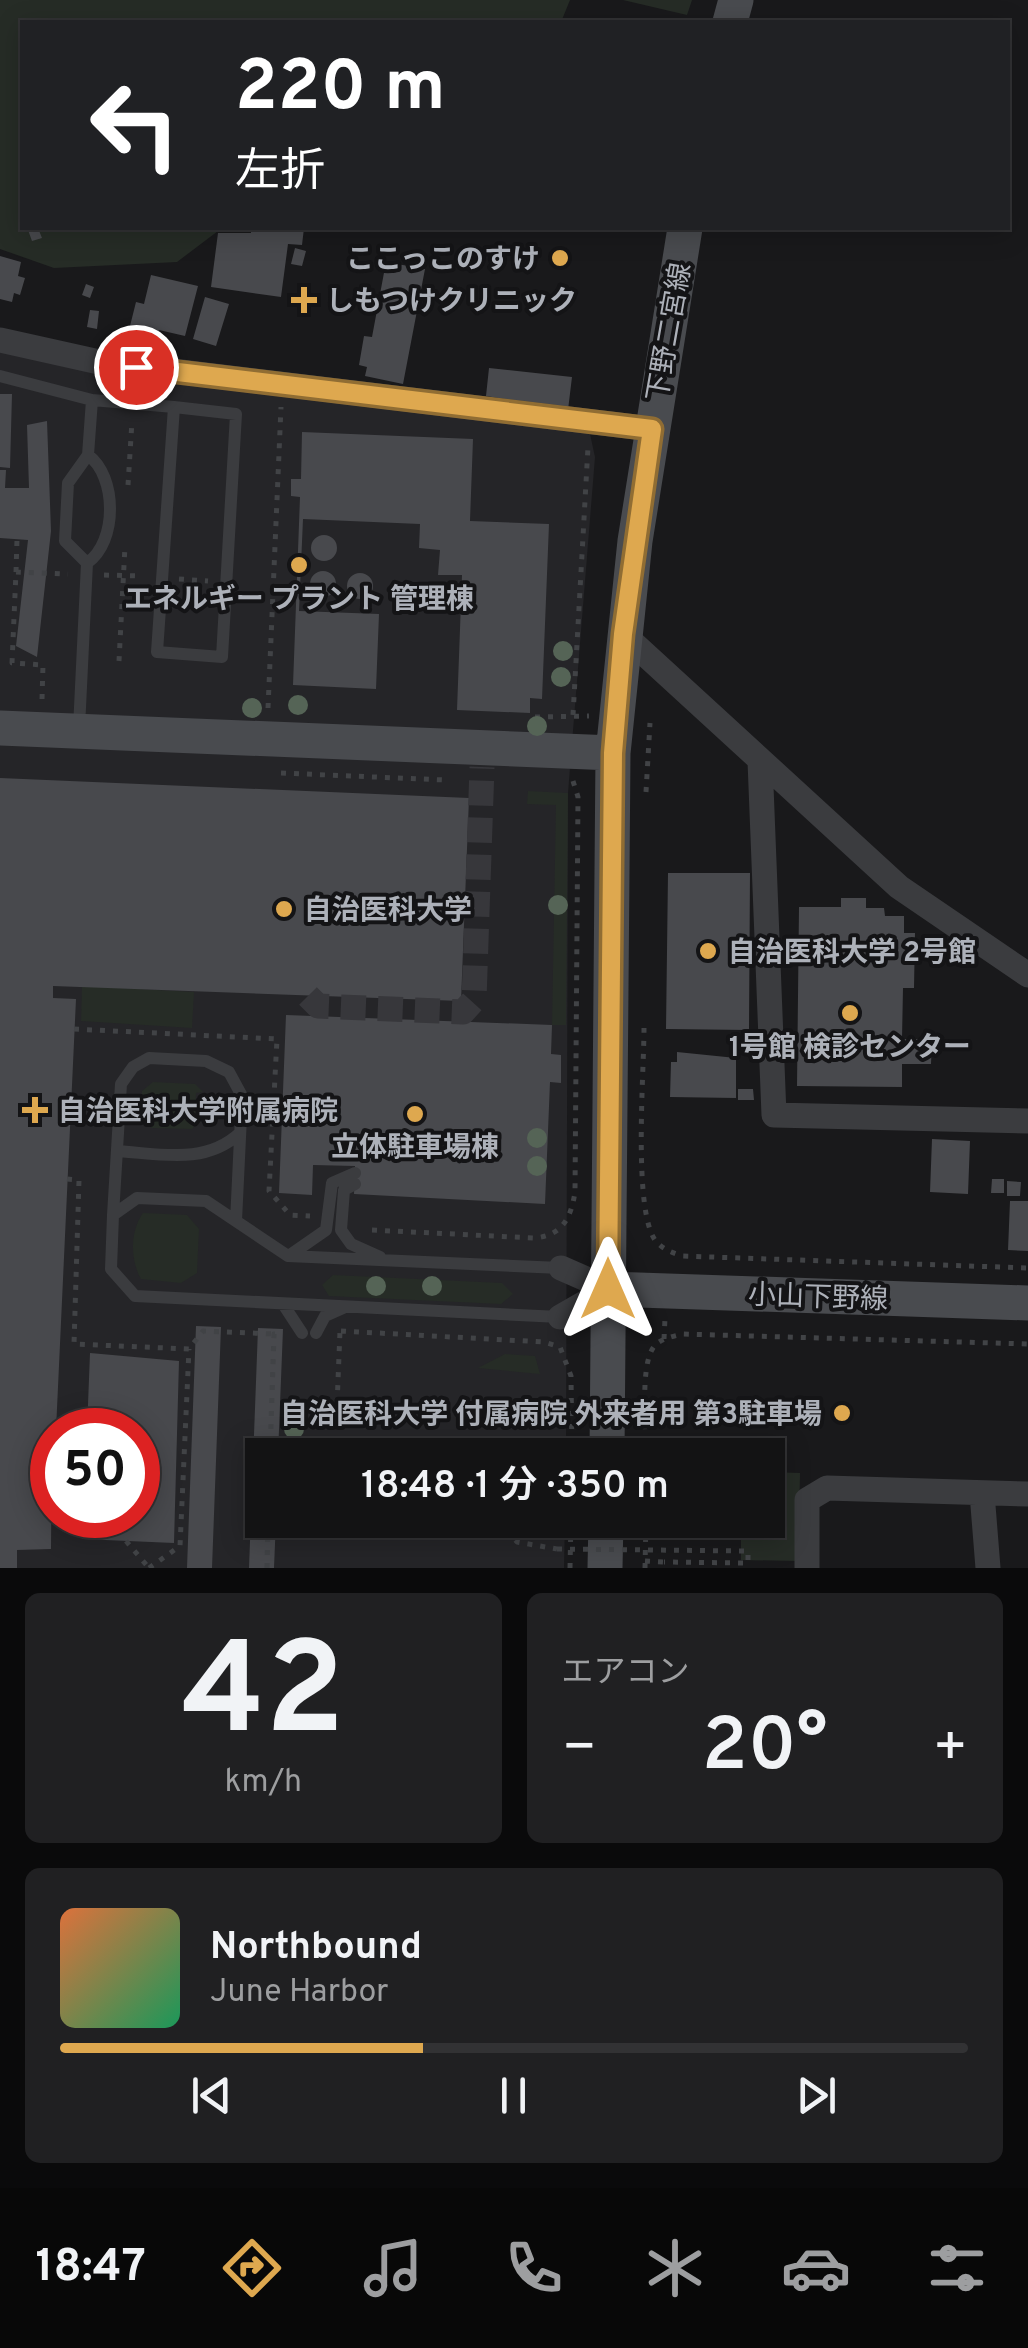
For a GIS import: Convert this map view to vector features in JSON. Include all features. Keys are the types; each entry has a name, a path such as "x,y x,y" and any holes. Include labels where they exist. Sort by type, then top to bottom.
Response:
{"main road":[{"name":"下野二宮線","path":"606,1438 613,753 623,634 686,230"},
{"path":"0,728 482,757 613,753"},
{"name":"小山下野線","path":"608,1289 1028,1303"},
{"path":"605,1568 606,1538"}],"street":[{"path":"0,340 99,362 652,429"},
{"path":"623,634 899,888 1028,975"},
{"path":"760,761 774,1115 1028,1121"},
{"path":"561,1268 608,1289"},
{"path":"560,1318 608,1289"},
{"path":"807,1568 807,1500 827,1488 1028,1494"},
{"path":"982,1493 988,1568"}],"lane":[{"path":"0,376 92,400 174,407 236,414 222,657 157,652 174,407"},
{"path":"79,731 87,563 65,541 68,482 88,455 92,400"},
{"path":"87,563 98,556 106,542 109,482 102,465 88,455"},
{"path":"236,1221 242,1096 228,1072 206,1061 149,1058 133,1068 121,1084 113,1214 111,1269 135,1296 560,1318"},
{"path":"117,1151 204,1156 223,1148 240,1132"},
{"path":"288,1256 326,1230 332,1182 355,1179 344,1190 341,1230 351,1244 391,1262"},
{"path":"113,1214 137,1198 206,1201 288,1256 561,1268"},
{"path":"284,1304 309,1333 325,1316 345,1307"}],"path":[{"path":"268,708 282,384"},
{"path":"573,716 588,447"},
{"path":"16,572 17,539"},
{"path":"645,803 650,718"},
{"path":"364,1230 534,1238 547,1237 568,1222 576,1173 578,798 573,784"},
{"path":"644,1013 643,1204 656,1242 666,1250 682,1256 1028,1268"},
{"path":"74,1029 277,1039 269,1191 290,1215 319,1216"},
{"path":"337,1438 340,1331"},
{"path":"271,1438 274,1334 340,1331 544,1342 560,1347 571,1376 572,1438"},
{"path":"646,1438 647,1360 655,1344 682,1334 1028,1344"},
{"path":"126,1541 149,1568 180,1546 189,1349"},
{"path":"267,1568 268,1538"},
{"path":"514,1538 533,1548 748,1551 748,1563 645,1564 646,1538"},
{"path":"570,1568 571,1538"}],"shaded area":[{"path":"0,0 570,0 562,20 20,20 20,230 219,230 177,262 54,268 0,249"},
{"path":"623,0 692,0 687,15"},
{"name":"自治医科大学","path":"0,348 121,378 277,392 590,434 595,457 568,793 566,1438 245,1438 245,1538 565,1538 564,1568 0,1568"},
{"path":"528,791 568,793 566,1025 552,1025 556,805 527,804"},
{"path":"82,986 194,992 192,1028 81,1021"},
{"path":"153,1082 195,1084 203,1092 196,1093 195,1117 202,1118 192,1129 152,1128 141,1117 142,1091"},
{"path":"143,1213 187,1215 199,1229 197,1273 181,1283 141,1279 133,1246"},
{"path":"333,1275 502,1283 513,1294 501,1304 329,1296 322,1285"},
{"path":"505,1354 535,1356 540,1374 478,1368"},
{"path":"785,1473 800,1473 798,1561 741,1560 741,1538 785,1538"}],"building":[{"path":"28,230 39,230 42,238 32,241"},
{"path":"304,230 302,245 288,244 281,297 211,287 218,233"},
{"path":"295,248 306,251 302,266 291,264"},
{"path":"0,256 21,262 18,276 25,278 20,295 14,293 12,302 0,299"},
{"path":"386,262 425,269 403,384 365,376 367,367 359,365 364,336 372,337"},
{"path":"151,275 198,286 185,336 159,330 156,342 128,334 136,302 144,304"},
{"path":"86,284 94,287 90,298 82,295"},
{"path":"205,297 229,304 216,346 193,339"},
{"path":"90,310 99,311 97,329 87,327"},
{"path":"489,368 572,377 568,410 486,396"},
{"path":"0,394 12,394 10,468 0,467"},
{"path":"47,421 51,531 37,657 16,646 28,540 0,538 0,470 6,470 5,488 29,488 27,425"},
{"path":"302,432 473,439 470,521 549,524 542,699 530,698 530,713 457,710 462,575 438,575 440,550 419,548 420,524 303,519 299,611 379,614 376,689 293,685 300,497 291,496 291,479 301,479"},
{"path":"324,535 333,539 337,548 333,557 324,561 315,557 311,548 315,539"},
{"path":"323,571 332,575 336,584 332,593 323,597 314,593 310,584 314,575"},
{"path":"360,573 369,577 373,586 369,595 360,599 351,595 347,586 351,577"},
{"name":"自治医科大学附属病院","path":"0,778 469,798 461,1001 53,986 53,998 76,999 57,1408 30,1408 30,1538 51,1538 51,1549 17,1550 17,1568 0,1568"},
{"name":"自治医科大学 2号館","path":"668,873 750,873 749,1030 666,1029"},
{"name":"1号館 検診センター","path":"841,898 866,898 866,908 884,908 885,916 904,916 904,933 915,933 914,988 903,988 902,1039 932,1039 931,1064 902,1064 902,1087 797,1086 799,907 841,907"},
{"name":"立体駐車場棟","path":"286,1015 552,1025 551,1054 561,1055 561,1083 550,1082 545,1204 354,1194 355,1166 313,1165 312,1195 279,1193"},
{"path":"677,1052 736,1058 736,1098 670,1097 671,1062 677,1062"},
{"path":"738,1089 753,1089 754,1100 738,1100"},
{"path":"932,1139 970,1141 968,1194 930,1192"},
{"path":"992,1179 1004,1179 1004,1193 991,1193"},
{"path":"1007,1181 1021,1182 1020,1196 1007,1196"},
{"path":"1010,1201 1028,1201 1028,1251 1008,1250"},
{"path":"196,1326 221,1327 212,1568 187,1568"},
{"path":"258,1328 283,1329 279,1438 254,1438"},
{"path":"90,1353 179,1361 174,1543 82,1539 160,1538 160,1408 88,1408"},
{"path":"250,1538 275,1538 274,1568 249,1568"}],"tunnel":[{"path":"308,996 318,1006 463,1012 474,1000 482,767"}],"place":[{"name":"ここっこのすけ","path":"560,258"},
{"name":"しもつけクリニック","path":"304,300"},
{"name":"エネルギー プラント 管理棟","path":"299,565"},
{"name":"自治医科大学","path":"284,909"},
{"name":"自治医科大学 2号館","path":"708,951"},
{"name":"1号館 検診センター","path":"850,1013"},
{"name":"自治医科大学附属病院","path":"35,1110"},
{"name":"立体駐車場棟","path":"415,1114"},
{"name":"自治医科大学 付属病院 外来者用 第3駐車場","path":"842,1413"}],"route":[{"path":"136,367 652,429 623,634 613,753 608,1289"}]}
